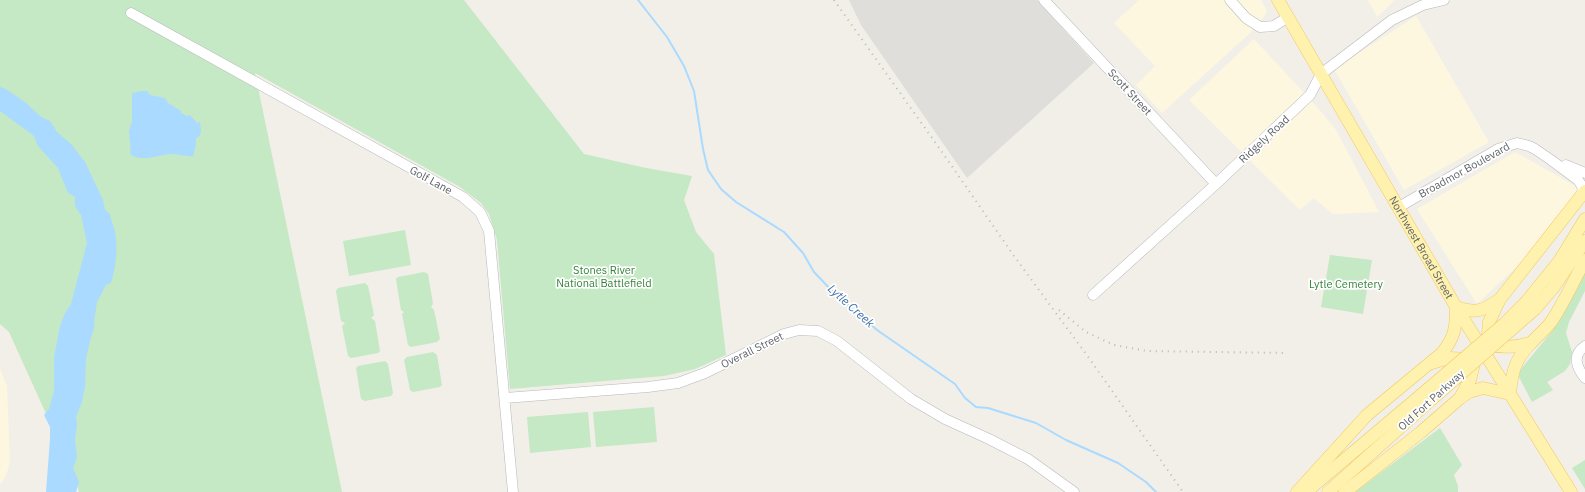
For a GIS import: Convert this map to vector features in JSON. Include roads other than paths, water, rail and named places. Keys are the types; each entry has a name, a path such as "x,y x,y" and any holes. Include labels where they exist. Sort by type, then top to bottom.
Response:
{"main road":[{"name":"Northwest Broad Street","path":"1278,0 1456,307 1571,492"},
{"path":"1493,367 1488,354 1487,344 1490,322 1500,300 1584,193"},
{"path":"1531,306 1585,219"},
{"path":"1531,306 1553,288 1585,241"},
{"path":"1345,492 1421,432 1459,398 1480,388 1510,394 1512,370 1519,358 1532,342 1544,331 1551,321 1585,260"},
{"path":"1297,492 1367,415 1442,353 1452,338 1456,325 1456,307 1475,312 1488,308 1500,300"},
{"name":"Old Fort Parkway","path":"1306,492 1430,394 1531,306"},
{"path":"1459,398 1470,380 1476,360 1476,338 1487,344 1501,347 1515,346 1532,342"},
{"path":"1430,363 1449,358 1476,360 1493,367"},
{"name":"Old Fort Parkway","path":"1328,492 1430,394"}],"street":[{"name":"Scott Street","path":"1044,0 1216,184"},
{"path":"1230,0 1246,18 1260,28 1274,26 1288,17"},
{"name":"Ridgely Road","path":"1093,295 1216,184 1310,95 1321,74 1392,20 1422,5 1444,0"},
{"name":"Golf Lane","path":"131,13 463,198 480,212 489,231 513,492"},
{"name":"Broadmor Boulevard","path":"1399,207 1498,149 1510,144 1517,143 1529,146 1551,160"},
{"path":"1551,160 1585,173"},
{"path":"1551,160 1578,180 1584,193"},
{"name":"Overall Street","path":"505,398 648,387 678,383 705,373 784,334 799,330 818,331 838,341 911,399 944,419 989,439 1028,459 1074,492"},
{"path":"1582,349 1576,358 1576,364 1585,378"}],"water":[{"path":"0,87 6,89 26,103 41,117 50,121 57,132 71,144 85,162 103,200 105,210 110,214 115,232 116,258 114,271 111,283 106,285 97,302 94,328 86,359 85,387 82,402 76,417 77,425 75,440 77,457 73,468 79,482 76,492 46,492 50,427 44,415 49,409 54,391 54,358 60,326 65,313 71,304 87,243 81,215 75,206 75,197 68,193 58,168 38,146 34,136 0,111"},
{"path":"147,91 150,95 165,98 168,103 181,111 181,113 187,116 190,115 197,123 200,122 200,136 196,138 193,156 171,154 141,158 131,155 129,131 132,122 132,93"}],"waterway":[{"name":"Lytle Creek","path":"638,0 667,37 684,66 694,91 703,149 708,170 721,189 736,202 784,232 803,253 814,272 834,293 877,330 955,384 965,398 976,407 988,408 1036,423 1066,440 1118,463 1146,482 1156,492"}],"railway":[{"path":"834,0 1014,256 1089,358 1183,492"},
{"path":"1059,310 1086,332 1114,345 1147,351 1286,353"}],"park label":[{"name":"Stones River National Battlefield","path":"604,276"},
{"name":"Lytle Cemetery","path":"1346,284"}]}
